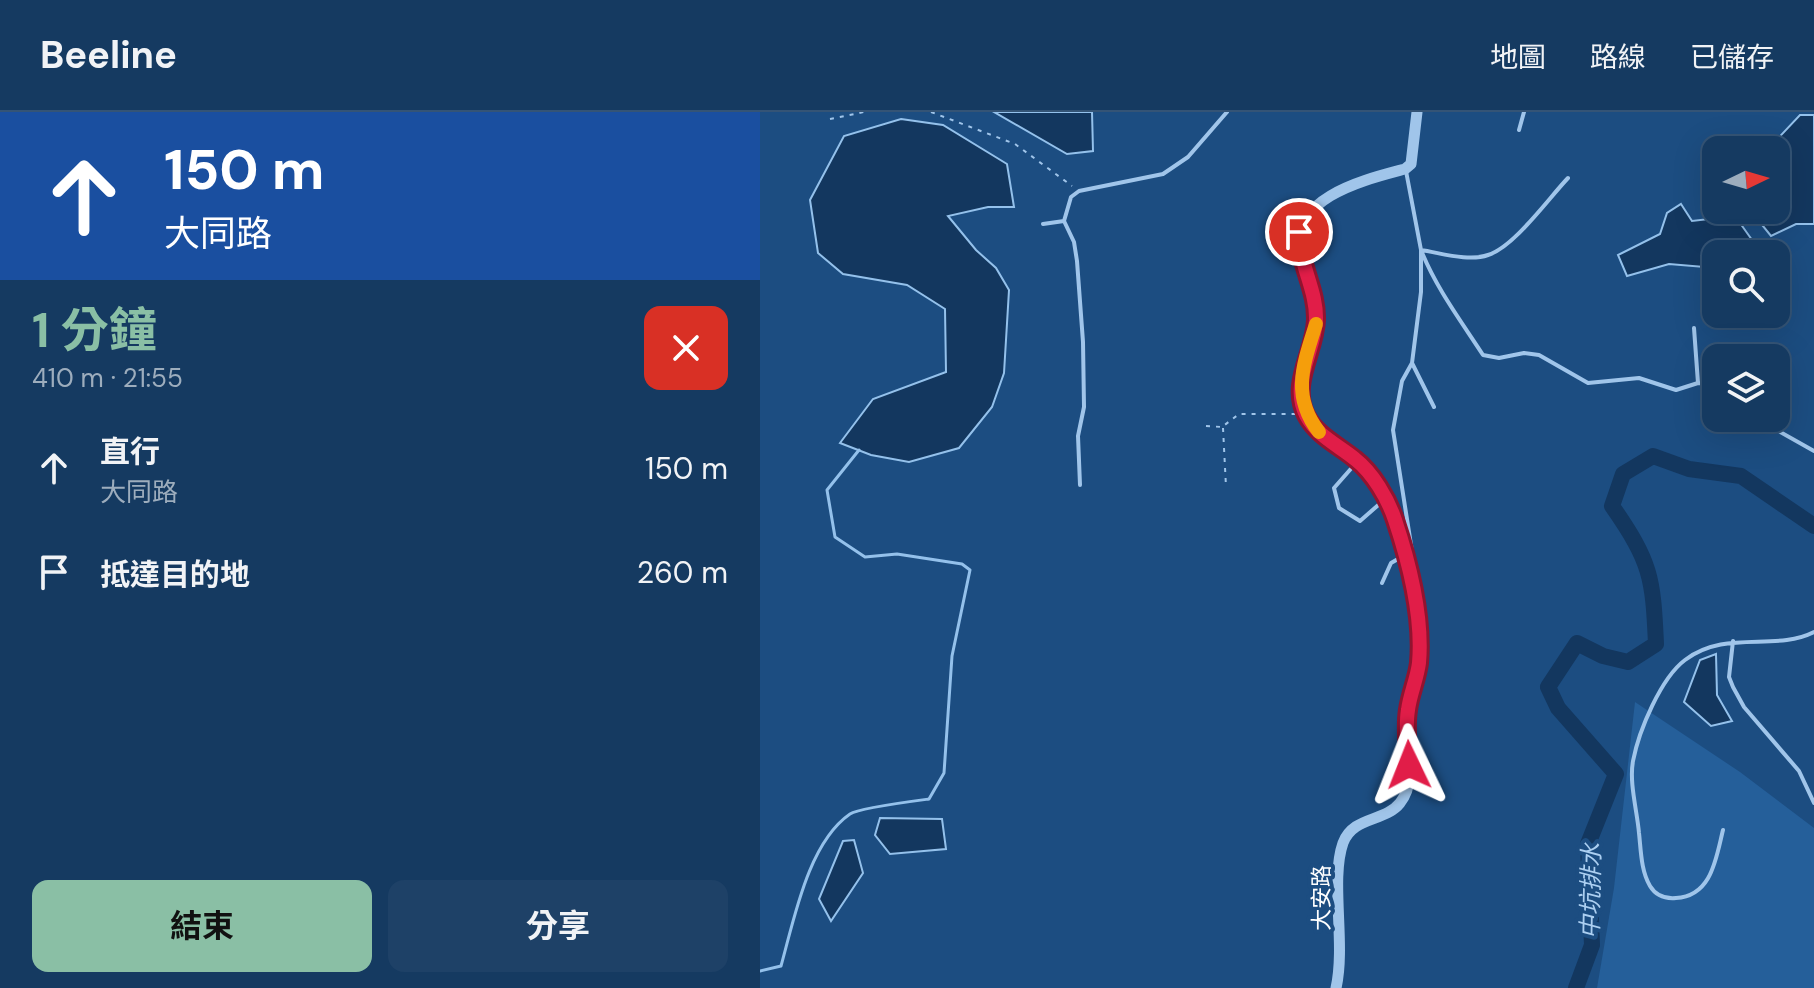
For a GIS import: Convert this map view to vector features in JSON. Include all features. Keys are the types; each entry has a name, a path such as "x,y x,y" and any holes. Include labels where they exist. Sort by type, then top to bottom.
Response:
{"street":[{"path":"1305,414 1301,391 1307,352 1316,323 1315,304 1299,255 1299,232 1307,213 1344,189 1361,180 1405,169 1414,156 1417,112"},
{"name":"大安路","path":"1305,414 1321,434 1358,461 1394,517 1405,557 1419,645 1419,665 1407,715 1409,765 1406,789 1400,804 1351,828 1343,845 1340,874 1342,949 1336,988"}],"lane":[{"path":"1080,485 1078,436 1084,407 1083,342 1077,261 1074,242 1064,221 1071,197 1079,191 1163,174 1176,168 1227,112"},
{"path":"1519,130 1524,112"},
{"path":"1405,169 1421,250 1430,274 1483,355 1499,358 1524,353 1539,355 1588,383 1639,378 1676,390 1702,383"},
{"path":"1421,250 1488,256 1503,248 1568,178"},
{"path":"1043,224 1064,221"},
{"path":"1382,583 1391,563 1412,551 1393,430 1402,381 1412,363 1421,292 1421,250"},
{"path":"1694,328 1698,383"},
{"path":"1412,363 1434,407"},
{"path":"1780,432 1814,451"},
{"path":"1358,461 1334,488 1339,508 1360,521 1385,499"},
{"path":"1723,830 1705,885 1684,897 1659,896 1651,888 1644,871 1633,760 1669,674 1688,657 1733,641 1789,639 1814,632"},
{"path":"1733,641 1729,677 1733,687 1744,707 1799,771 1814,803"}],"path":[{"path":"830,119 864,112"},
{"path":"931,112 1015,144 1079,191"},
{"path":"1206,426 1222,427 1239,414 1305,414"},
{"path":"1222,427 1226,487"}],"shaded area":[{"path":"994,112 1092,112 1093,151 1067,154"},
{"path":"1800,115 1814,115 1814,224 1796,224 1771,236 1761,224 1790,224 1790,136 1780,136"},
{"path":"901,119 943,125 1007,164 1014,207 988,207 948,216 976,250 996,268 1009,290 1004,373 992,407 959,448 909,462 871,455 840,443 873,399 946,372 945,309 907,285 843,274 818,253 810,200 844,136"},
{"path":"1681,204 1692,221 1741,224 1752,240 1702,240 1702,267 1669,264 1627,276 1618,255 1660,234 1667,213"},
{"path":"1716,654 1717,695 1732,721 1711,726 1684,702 1700,660"},
{"path":"1635,702 1740,772 1814,828 1814,988 1597,988 1614,888"},
{"path":"880,818 942,819 946,849 890,854 875,835"},
{"path":"854,840 863,873 831,921 819,899 843,841"}],"waterway":[{"path":"760,971 781,966 797,905 813,863 836,827 855,812 929,799 944,773 952,656 970,570 962,564 897,554 865,557 835,537 827,490 859,450"},
{"name":"中坑排水","path":"1576,988 1592,945 1588,844 1616,774 1558,708 1548,687 1577,643 1603,656 1628,662 1656,644 1648,571 1635,542 1612,506 1623,474 1653,456 1689,469 1741,476 1814,526"}],"slow traffic":[{"path":"1316,324 1307,352 1301,391 1305,414 1319,432"}],"route":[{"path":"1299,232 1299,255 1315,304 1316,323 1307,352 1301,391 1305,414 1321,434 1358,461 1377,486 1394,517 1404,549 1419,645 1419,665 1407,715 1409,765"}]}
